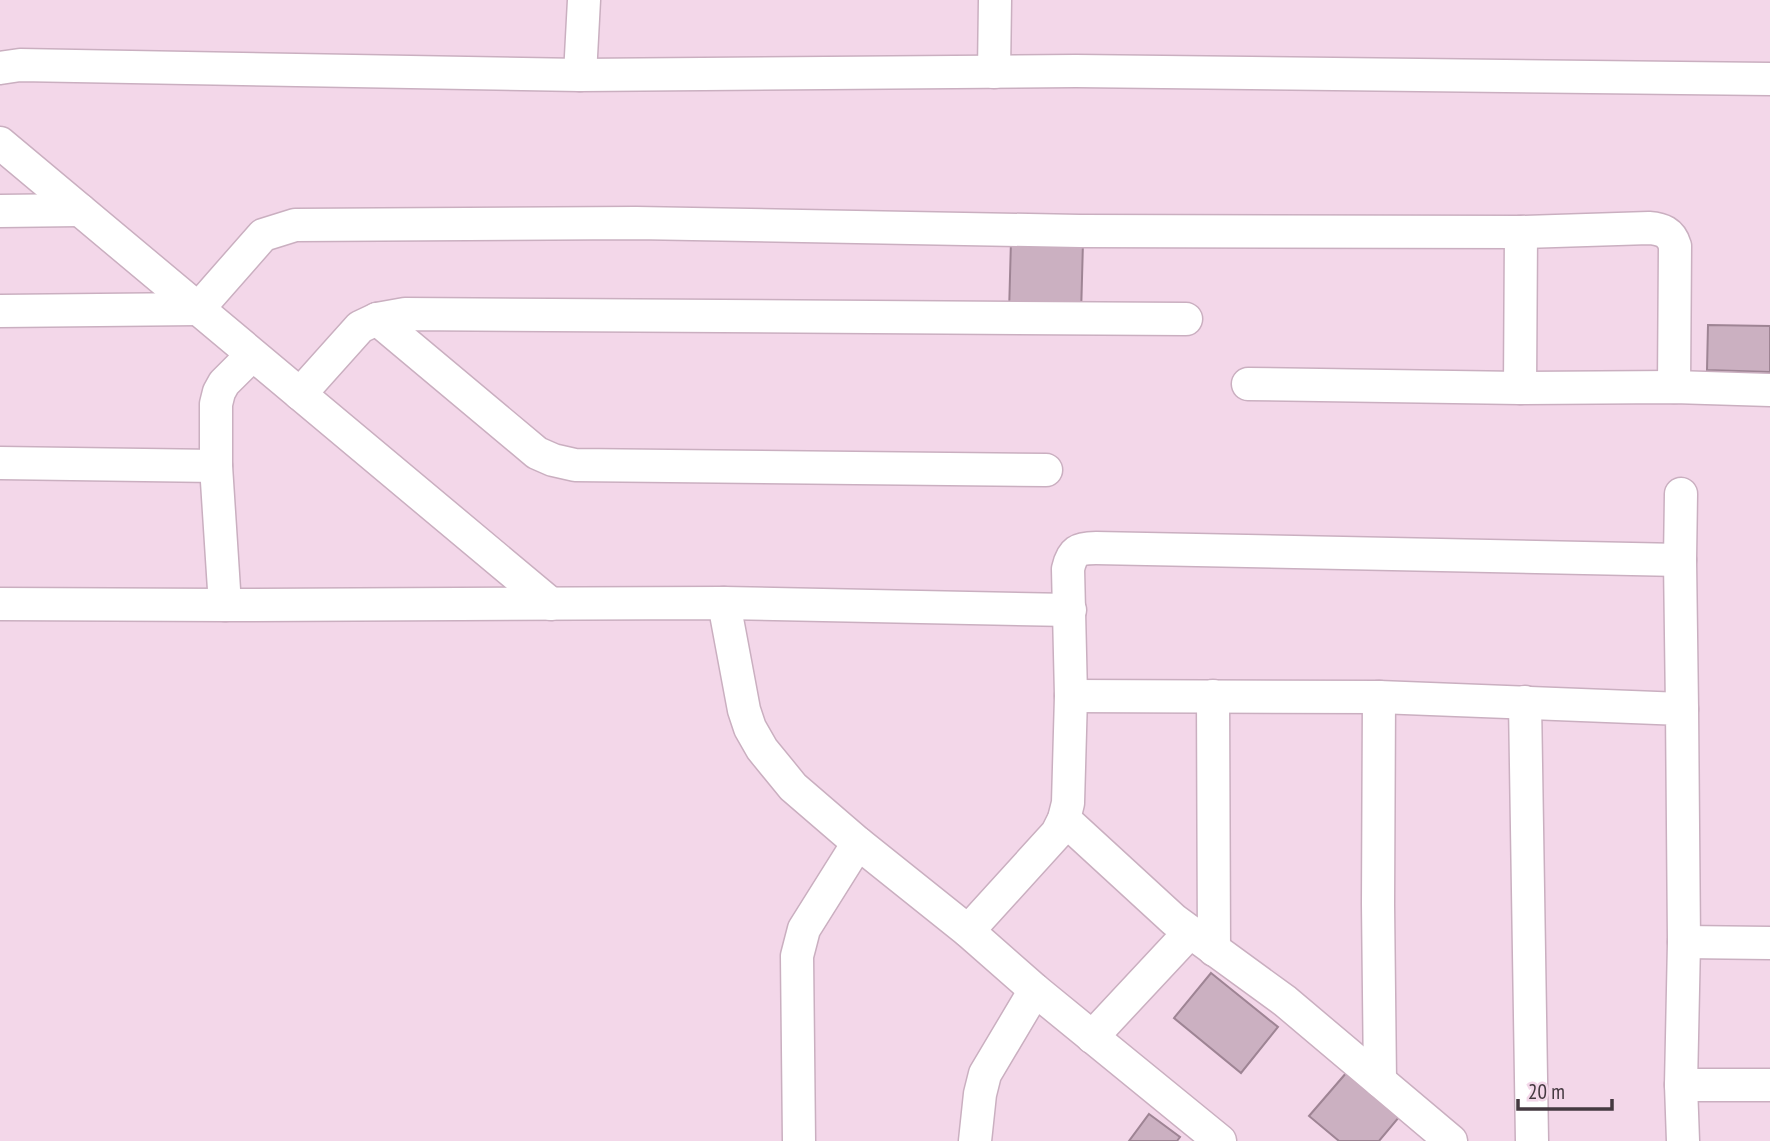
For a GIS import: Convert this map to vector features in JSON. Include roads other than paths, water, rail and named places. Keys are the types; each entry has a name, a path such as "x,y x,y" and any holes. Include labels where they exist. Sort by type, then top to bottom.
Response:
{"street":[{"path":"580,75 584,0"},
{"path":"994,72 995,0"},
{"path":"0,68 20,65 580,75 1076,71 1770,79"},
{"path":"0,144 551,604"},
{"path":"0,211 80,210"},
{"path":"0,311 198,309 263,235 295,226 636,223 1080,231 1521,232 1649,228 1666,232 1673,238 1675,246 1674,387"},
{"path":"1520,388 1521,232"},
{"path":"300,394 360,327 377,319 405,314 1186,319"},
{"path":"377,319 537,453 575,465 1046,470"},
{"path":"225,606 216,466 216,404 224,383 252,355"},
{"path":"1248,384 1770,390"},
{"path":"0,463 216,466"},
{"path":"1681,494 1683,1141"},
{"path":"968,931 1057,833 1064,819 1068,803 1071,696 1068,569 1075,552 1084,548 1680,560"},
{"path":"723,603 750,729 762,749 793,787 1220,1141"},
{"path":"0,604 225,606 723,603 1070,610"},
{"path":"1071,696 1379,697 1682,709"},
{"path":"1092,1037 1202,941 1213,696"},
{"path":"1379,697 1380,1081"},
{"path":"1525,702 1532,1141"},
{"path":"1064,819 1174,920 1284,1000 1451,1141"},
{"path":"799,1141 799,943 804,929 858,843"},
{"path":"1684,942 1770,943"},
{"path":"975,1141 985,1073 1035,990"},
{"path":"1681,1086 1770,1085"}]}
